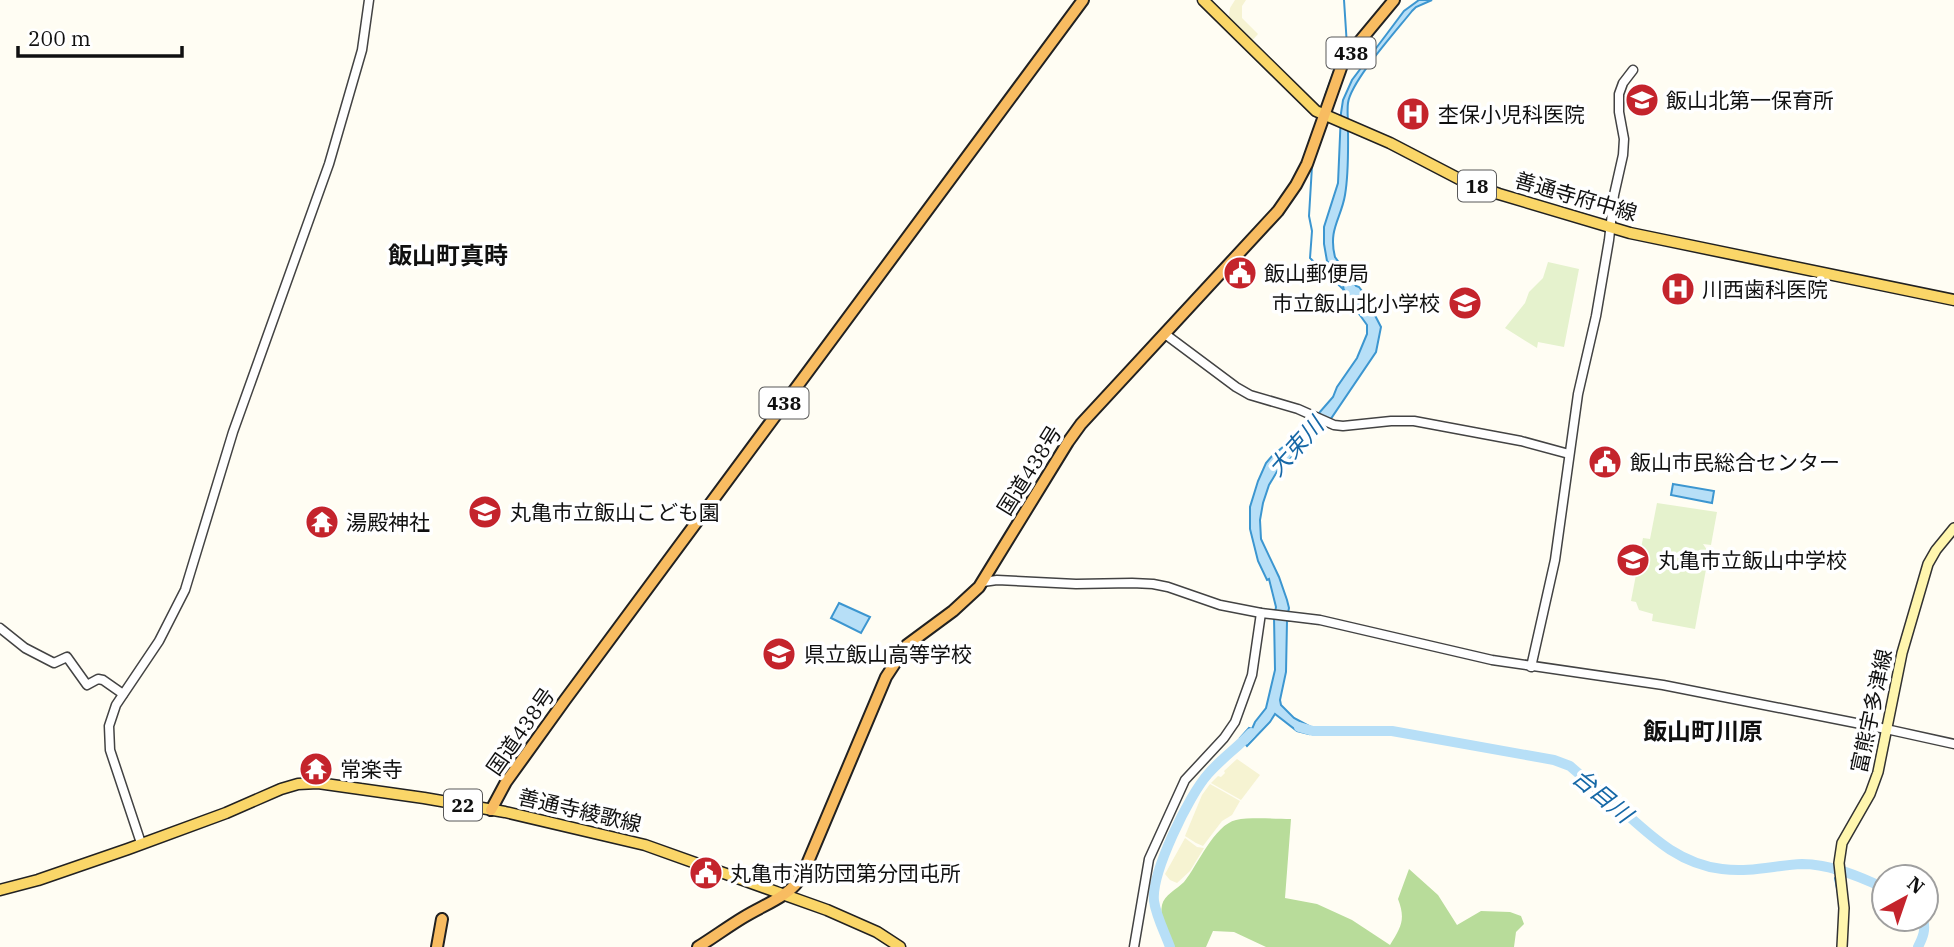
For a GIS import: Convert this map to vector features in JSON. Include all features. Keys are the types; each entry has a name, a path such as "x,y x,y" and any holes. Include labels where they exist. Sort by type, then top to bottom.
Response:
{"highway":[{"name":"国道438号","path":"487,809 509,765 1074,0"},
{"name":"国道438号","path":"487,809 1083,0"},
{"name":"国道438号","path":"698,947 794,888 802,876 886,677 906,645 966,600 983,582 1068,442 1091,413 1283,205 1307,164 1345,60 1394,0"},
{"path":"437,947 442,919"}],"main road":[{"name":"善通寺府中線","path":"1203,0 1311,107 1465,181 1499,194 1610,227 1954,300"},
{"name":"富熊宇多津線","path":"1842,947 1844,908 1839,865 1842,843 1870,794 1878,772 1908,629 1925,573 1936,550 1954,528"},
{"name":"善通寺綾歌線","path":"0,890 38,880 226,813 281,789 302,783 333,784 487,809 645,845 856,922 900,947"}],"street":[{"path":"141,843 110,750 108,738 112,715 123,694 159,642 185,590 234,429 329,163 360,59 369,0"},
{"path":"1531,667 1555,560 1578,394 1596,316 1624,146 1619,94 1633,70"},
{"path":"1165,334 1250,395 1298,409 1327,422 1343,426 1414,421 1521,441 1569,454"},
{"path":"983,582 1147,583 1168,587 1220,605 1350,627 1448,651 1531,667 1641,681 1954,744"},
{"path":"1134,947 1149,859 1185,780 1224,738 1235,722 1252,675 1261,612"},
{"path":"0,628 25,648 54,663 66,657 87,685 98,679 123,694"}],"shaded area":[{"path":"1235,0 1246,0 1242,6 1242,18 1258,34 1250,43 1228,22 1230,8"},
{"path":"1237,759 1260,775 1241,800 1211,783 1218,776 1221,777"},
{"path":"1210,784 1240,801 1232,815 1222,821 1203,846 1185,836 1202,795"},
{"path":"1185,838 1197,847 1204,848 1190,871 1177,883 1165,874"}],"green space":[{"path":"1548,262 1579,269 1564,347 1538,342 1537,348 1505,328 1525,303 1529,292 1543,278"},
{"path":"1657,503 1717,512 1711,545 1703,544 1709,553 1695,629 1652,621 1653,614 1639,610 1636,602 1631,601 1643,538 1650,539"},
{"path":"1242,819 1291,819 1285,898 1317,904 1352,920 1390,945 1401,923 1402,913 1398,899 1409,869 1438,895 1457,925 1481,911 1510,912 1521,916 1524,924 1516,932 1514,947 1266,947 1234,932 1213,931 1206,947 1172,947 1161,911 1163,901 1184,882 1221,829 1228,823"}],"water":[{"path":"1419,0 1432,0 1416,7 1386,43 1357,82 1348,103 1346,186 1334,231 1333,247 1335,257 1356,286 1365,295 1369,293 1367,300 1381,327 1376,352 1326,426 1278,470 1269,485 1260,520 1261,539 1287,600 1287,618 1292,619 1287,621 1286,672 1281,705 1294,718 1311,727 1309,734 1297,731 1275,714 1247,746 1240,738 1249,728 1252,729 1266,708 1275,670 1276,607 1269,579 1267,580 1258,561 1250,529 1250,507 1266,463 1306,428 1333,397 1357,358 1367,334 1367,325 1344,293 1342,275 1327,261 1324,244 1324,227 1338,183 1343,100 1352,80 1404,11"},
{"path":"1673,484 1714,491 1712,503 1671,495"},
{"path":"839,603 870,617 861,633 831,618"}],"waterway":[{"path":"1325,96 1337,62 1347,46 1344,0"},
{"path":"1312,166 1309,216 1312,231 1310,258 1313,261"},
{"path":"1319,266 1345,291"},
{"name":"台目川","path":"1299,727 1313,731 1392,731 1554,760 1570,766 1656,840 1693,862 1732,870 1802,864 1823,866 1870,881"},
{"name":"大束川","path":"1170,947 1154,901 1165,854 1200,784 1251,733"},
{"name":"台目川","path":"1833,869 1834,873"},
{"path":"1835,878 1840,904"},
{"name":"台目川","path":"1918,947 1924,933"}],"place":[{"name":"飯山北第一保育所","path":"1642,100"},
{"name":"杢保小児科医院","path":"1413,114"},
{"name":"飯山郵便局","path":"1240,273"},
{"name":"川西歯科医院","path":"1678,289"},
{"name":"市立飯山北小学校","path":"1465,303"},
{"name":"飯山市民総合センター","path":"1605,462"},
{"name":"丸亀市立飯山こども園","path":"485,512"},
{"name":"湯殿神社","path":"322,522"},
{"name":"丸亀市立飯山中学校","path":"1633,560"},
{"name":"県立飯山高等学校","path":"779,654"},
{"name":"常楽寺","path":"316,769"},
{"name":"丸亀市消防団第分団屯所","path":"706,873"}],"district":[{"name":"飯山町真時","path":"448,255"},
{"name":"飯山町川原","path":"1703,731"}]}
